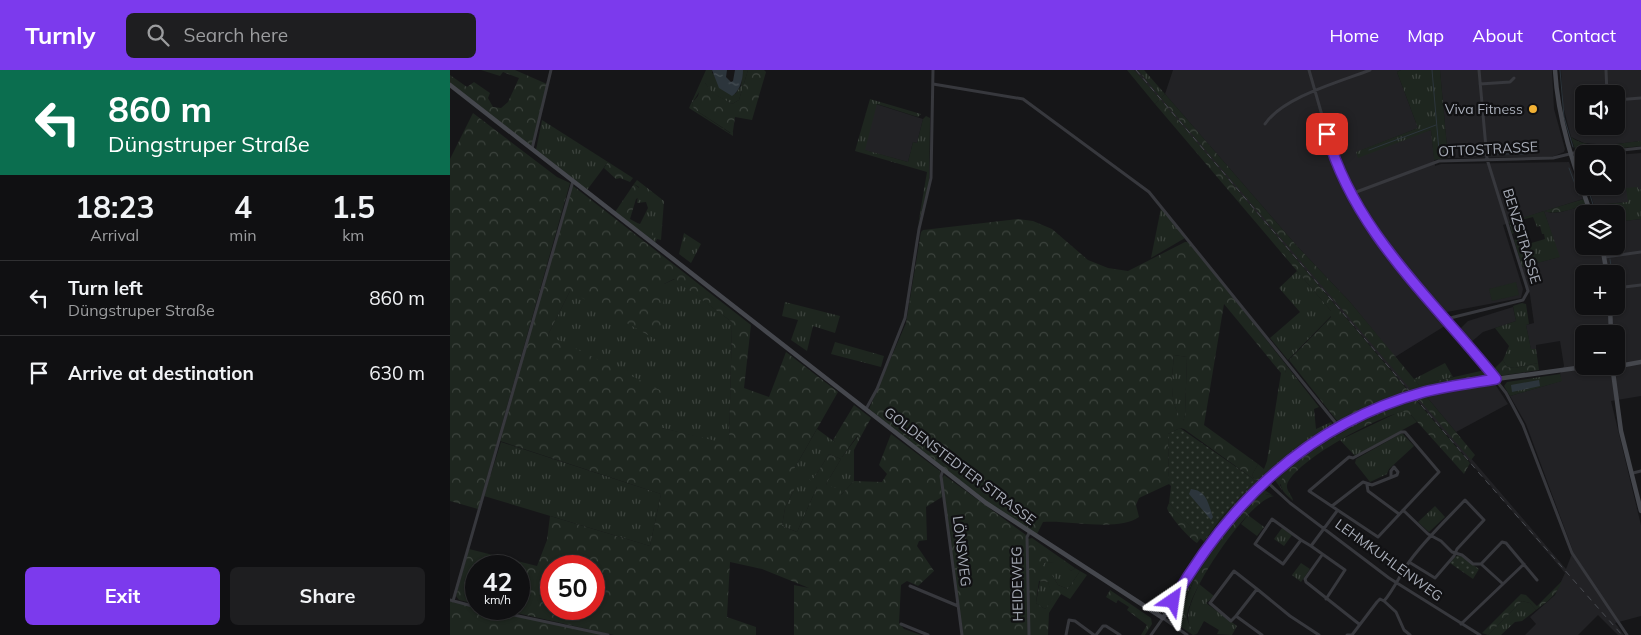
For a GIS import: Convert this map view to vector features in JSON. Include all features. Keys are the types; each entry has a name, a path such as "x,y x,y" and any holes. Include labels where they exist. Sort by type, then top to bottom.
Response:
{"main road":[{"path":"1555,70 1557,106 1571,155 1589,205"},
{"name":"GOLDENSTEDTER STRASSE","path":"450,85 986,503 1029,533 1162,618"},
{"path":"1605,257 1606,265"},
{"path":"1625,363 1641,362"},
{"path":"1162,618 1215,537 1241,504 1265,480 1299,452 1339,427 1423,392 1496,379 1575,368"},
{"path":"1613,375 1622,431 1641,511"}],"street":[{"path":"532,149 551,70"},
{"path":"866,409 877,389 905,318 919,228 931,178 933,70"},
{"path":"1309,70 1334,157 1351,194 1396,263 1446,319 1506,393 1523,425 1572,553 1627,635"},
{"path":"1265,124 1271,115 1316,91 1370,70"},
{"name":"BENZSTRASSE","path":"1446,319 1523,300 1528,291 1487,159 1479,70"},
{"path":"1606,70 1607,85"},
{"path":"1480,84 1510,82 1514,78"},
{"path":"933,84 1027,101 1149,192 1339,427"},
{"path":"1625,99 1641,98"},
{"name":"OTTOSTRASSE","path":"1351,194 1439,161 1554,158 1582,152 1595,153 1641,148"},
{"path":"465,604 452,601 573,181"},
{"path":"1605,257 1641,252"},
{"path":"1625,287 1641,285"},
{"path":"1401,432 1405,432 1439,471 1378,537 1375,537 1332,506 1327,505 1309,490 1349,458 1353,458 1401,432"},
{"name":"LÖNSWEG","path":"944,470 941,476 962,635"},
{"path":"1633,473 1641,472"},
{"path":"1332,506 1363,482 1367,485 1392,476"},
{"name":"LEHMKUHLENWEG","path":"1265,480 1290,503 1398,582 1480,635"},
{"path":"1367,485 1368,491 1399,514"},
{"path":"1384,601 1398,582 1409,562 1466,500 1484,522 1435,578 1409,562"},
{"path":"1403,510 1432,536 1473,564 1481,564 1503,584"},
{"path":"1311,546 1337,511"},
{"path":"1301,540 1283,564 1255,544 1272,519 1346,572 1326,599"},
{"name":"HEIDEWEG","path":"1029,533 1027,537 1029,635"},
{"path":"1481,564 1502,542 1537,580"},
{"path":"1322,555 1305,579 1326,599 1359,624"},
{"path":"1461,624 1524,564"},
{"path":"1257,589 1231,620 1210,603 1234,571 1257,589 1290,616 1319,635"},
{"path":"910,586 958,606"},
{"path":"1347,635 1352,635 1380,599 1396,612 1404,630 1410,635"},
{"path":"1236,616 1262,635"},
{"path":"530,618 608,635"},
{"path":"1151,635 1162,618"},
{"name":"GOLDENSTEDTER STRASSE","path":"1162,618 1187,635"},
{"path":"1066,635 1069,620 1075,621 1095,635 1103,626 1120,635"},
{"path":"901,624 928,635"}],"shaded area":[{"path":"1134,70 1138,70 1566,569 1573,551 1526,424 1510,396 1561,381 1560,374 1564,366 1560,341 1536,345 1536,349 1531,350 1526,325 1534,323 1530,295 1522,267 1559,257 1544,211 1503,225 1523,289 1521,298 1447,312 1448,324 1395,357 1350,302 1297,246 1165,94 1173,70 1401,70 1397,72 1418,128 1357,152 1431,130 1435,166 1441,164 1569,162 1575,178 1575,195 1581,195 1583,199 1545,211 1551,213 1575,208 1575,255 1625,255 1625,221 1641,219 1641,396 1611,401 1641,525 1641,616 1615,623 1624,635 1618,635 1598,615 1578,635 1525,635 1536,624 1530,617 1555,595 1565,573"},
{"path":"1440,70 1552,70 1554,109 1565,149 1564,152 1552,157 1448,158"},
{"path":"1561,70 1641,70 1641,141 1608,145 1584,143 1571,137 1563,106"},
{"path":"876,104 923,119 917,143 913,142 908,162 864,150"},
{"path":"1641,153 1641,189 1638,189 1638,187 1628,202 1594,205 1591,195 1625,195 1625,154"},
{"path":"1513,307 1516,321 1483,332 1470,343 1460,329 1468,321"},
{"path":"1495,384 1508,404 1456,432 1426,396"}],"green space":[{"path":"481,70 515,70 547,84 534,142 531,146 450,83 450,75 467,87 474,82 490,93 488,98 493,107 501,108 508,102 519,78 503,72 500,76"},
{"path":"706,70 712,70 712,73 735,94 741,86 743,70 748,70 739,100 732,104 712,93 705,83 692,103 694,109 730,133 733,131 733,136 689,108"},
{"path":"748,70 764,70 766,72 752,120 735,117 731,133 694,109 692,103 698,96 702,82 713,93 732,104 739,100"},
{"path":"1127,70 1134,70 1160,99 1155,104"},
{"path":"1138,70 1144,70 1165,94 1161,98"},
{"path":"1401,70 1440,70 1448,158 1434,160 1431,130 1358,158 1356,152 1418,128 1397,72"},
{"path":"1165,94 1297,246 1350,302 1419,385 1485,370 1487,374 1485,377 1423,390 1419,386 1413,392 1161,98"},
{"path":"870,99 921,114 918,117 877,104 865,150 908,162 913,142 917,143 923,119 926,116 930,118 929,183 918,225 927,172 855,151"},
{"path":"1160,99 1410,393 1340,424 1338,422 1289,360 1331,317 1331,311 1155,104"},
{"path":"473,113 557,177 570,183 478,509 450,501 450,159"},
{"path":"542,120 608,162 587,190 536,150"},
{"path":"1571,137 1586,144 1595,145 1575,145 1575,149"},
{"path":"1641,141 1641,146 1625,148 1625,145 1595,145"},
{"path":"608,162 633,178 630,182 620,178 616,179 604,168"},
{"path":"637,180 664,201 661,240 657,239 655,243 647,230 637,223 640,224 648,208 646,202 637,203 639,187 634,184"},
{"path":"634,184 639,188 641,196 636,199 630,219 652,231 655,237 652,241 615,212"},
{"path":"572,185 751,325 744,388 769,397 786,352 838,392 794,469 794,490 785,508 782,526 797,532 817,487 809,479 814,478 829,454 841,459 826,484 841,490 841,495 854,481 882,482 887,474 879,465 891,434 940,471 942,497 926,507 927,540 919,541 917,546 934,571 918,586 907,581 901,585 899,623 904,629 921,635 794,635 794,585 809,588 762,569 730,562 727,617 756,627 756,635 614,635 548,620 605,620 605,555 541,555 547,540 550,516 650,546 661,494 500,441","holes":["674,279 732,322 729,444 662,428 662,391 548,335 570,291 662,343 664,284"]},
{"path":"1638,187 1638,189 1641,189 1641,219 1625,221 1625,205 1594,205 1628,202 1626,188"},
{"path":"1584,199 1586,205 1575,205 1575,208 1554,213 1544,211"},
{"path":"1161,208 1185,238 1151,258"},
{"path":"1544,211 1560,257 1522,267 1514,240 1525,236 1528,244 1545,239 1544,234 1542,234 1540,226 1537,227 1533,217 1521,220 1523,228 1512,234 1509,222"},
{"path":"1018,219 1033,221 1052,229 1088,260 1108,268 1128,271 1185,242 1189,242 1287,366 1285,373 1281,373 1224,304 1204,425 1258,464 1252,475 1255,480 1180,428 1168,434 1169,484 1139,498 1136,505 1139,517 1130,521 1107,525 1043,522 1036,536 987,503 869,409 906,323 921,232 923,230","holes":["1174,355 1187,357 1185,415 1183,421 1178,414 1173,398 1172,372"]},
{"path":"684,233 701,244 691,263 679,254"},
{"path":"1297,271 1331,311 1331,316 1288,360 1270,338 1300,312 1279,288"},
{"path":"675,279 732,322 729,445 662,428 548,335 570,291 664,284"},
{"path":"1516,282 1519,295 1492,301 1489,289"},
{"path":"785,302 840,316 835,333 813,326 807,351 791,340 798,320 782,316"},
{"path":"1522,303 1526,304 1529,324 1526,325 1531,349 1536,349 1538,363 1515,368 1507,367 1503,360 1509,346 1495,328 1516,321 1513,306"},
{"path":"835,342 884,356 881,367 831,354"},
{"path":"1174,355 1187,357 1185,415 1183,422 1178,414 1173,398"},
{"path":"1503,360 1507,367 1515,368 1538,363 1539,370 1498,376 1492,371"},
{"path":"1445,363 1453,377 1420,385 1421,389 1413,392 1419,385 1414,379"},
{"path":"1287,366 1319,407 1314,409 1316,429 1331,422 1334,426 1302,447 1261,480 1255,480 1252,475 1258,464 1264,469 1267,461 1281,373 1285,373"},
{"path":"1560,374 1562,381 1510,396 1504,386 1507,382"},
{"path":"1426,396 1475,455 1471,460 1418,398"},
{"path":"1415,399 1470,463 1464,474 1411,415 1404,412 1358,430 1305,464 1293,475 1287,485 1293,501 1283,491 1281,483 1286,473 1318,447 1384,411"},
{"path":"1407,402 1345,431 1302,458 1280,485 1282,490 1274,479 1306,453 1338,433"},
{"path":"854,405 871,418 860,438 857,436 842,457 831,450 835,442 833,440"},
{"path":"1399,412 1408,412 1417,422 1355,456 1340,440"},
{"path":"1180,428 1255,480 1221,518 1204,542 1169,503 1171,486 1169,484 1168,434"},
{"path":"817,429 835,442 842,457 858,436 860,438 854,450 854,481 841,495 826,484 841,459 829,454 814,478 817,487 797,532 782,526 785,508 794,490 794,469"},
{"path":"1402,433 1414,446 1389,469 1387,474 1370,482 1355,463 1356,459"},
{"path":"501,442 661,494 650,546 484,496"},
{"path":"944,475 1026,535 1028,635 963,635 942,479"},
{"path":"1259,478 1261,480 1215,535 1167,607 1165,602 1221,519 1255,480"},
{"path":"1263,489 1272,495 1264,494 1212,554 1190,588 1178,625 1173,619 1173,615 1186,588 1227,530"},
{"path":"1264,494 1274,496 1263,501 1237,527 1200,582 1187,614 1189,624 1197,634 1193,635 1178,625 1189,591 1210,552 1223,533 1237,516"},
{"path":"1169,503 1201,538 1197,543 1172,516 1167,508"},
{"path":"1435,506 1445,517 1429,532 1418,522"},
{"path":"1248,515 1264,527 1257,536 1241,524"},
{"path":"1282,528 1292,535 1284,546 1274,539"},
{"path":"1032,538 1075,568 1071,571 1065,564 1045,562 1043,565 1044,575 1052,575 1058,585 1068,589 1080,571 1087,575 1070,599 1061,594 1049,613 1048,635 1030,635 1028,539","holes":["1039,581 1048,582 1053,599 1045,609 1036,603"]},
{"path":"469,549 493,555 467,555"},
{"path":"1460,555 1479,569 1473,579 1450,563 1456,556"},
{"path":"540,558 540,618 530,616 530,564 537,566"},
{"path":"1045,562 1065,563 1071,571 1075,568 1080,571 1068,589 1058,585 1052,575 1043,575 1043,565"},
{"path":"465,563 465,601 459,600 456,596"},
{"path":"1301,563 1310,569 1301,582 1292,575"},
{"path":"1040,581 1048,582 1054,599 1045,609 1036,603"},
{"path":"1562,581 1548,601 1536,610 1530,603 1522,601 1488,635 1482,633 1521,594 1526,595 1537,606"},
{"path":"1199,584 1214,596 1206,603 1237,626 1232,635 1217,634 1219,630 1204,621 1197,634 1192,629 1188,617 1189,610"},
{"path":"1110,590 1151,618 1152,624 1145,635 1141,635 1147,625 1127,610 1129,607 1118,600 1116,603 1106,597"},
{"path":"450,601 465,605 465,620 530,619 603,635 450,635"},
{"path":"1522,601 1530,603 1536,610 1522,621 1515,622 1501,635 1488,635"}],"water":[{"path":"712,70 727,70 726,77 731,82 733,81 735,70 743,70 740,84 735,94 732,96 719,88"},
{"path":"1539,380 1540,386 1512,392 1511,385"},
{"path":"1191,489 1200,492 1206,498 1213,517 1211,520 1189,494"}],"waterway":[{"path":"1432,70 1439,151"},
{"path":"1560,70 1564,117 1573,147"},
{"path":"1369,150 1436,125"},
{"path":"1492,154 1524,154"},
{"path":"1569,168 1575,184"},
{"path":"1590,195 1593,205"},
{"path":"1610,259 1611,265"}],"railway":[{"path":"1136,70 1479,473 1622,635"}],"place":[{"name":"Viva Fitness","path":"1533,109"}],"route":[{"path":"1173,601 1215,537 1241,504 1282,465 1312,443 1360,416 1408,397 1444,387 1496,379 1472,348 1396,263 1363,215 1345,183 1327,134"}]}
